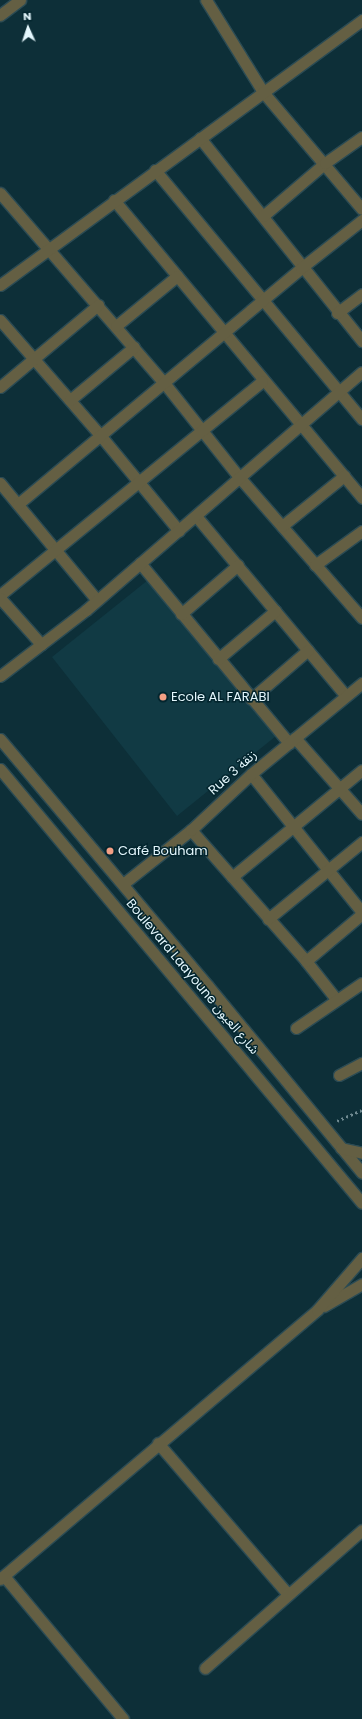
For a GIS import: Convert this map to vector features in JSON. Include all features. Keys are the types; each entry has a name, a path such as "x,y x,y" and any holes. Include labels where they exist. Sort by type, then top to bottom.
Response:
{"street":[{"path":"0,15 20,0"},
{"path":"206,0 263,92 325,163 362,209"},
{"path":"0,285 48,248 362,20"},
{"path":"263,216 325,163 362,136"},
{"path":"200,138 263,216 301,268 337,313 362,341"},
{"path":"155,170 362,419"},
{"path":"0,193 134,347 239,477 315,565 360,613"},
{"path":"114,200 178,276 262,381 362,498"},
{"path":"18,504 100,435 165,384 301,268 362,220"},
{"path":"116,326 178,276"},
{"path":"337,313 362,294"},
{"path":"0,386 98,305"},
{"path":"0,320 140,482 178,531"},
{"path":"70,400 134,347"},
{"path":"0,676 86,610 96,599 196,516 300,424 362,372"},
{"path":"0,595 262,381"},
{"path":"282,526 344,476"},
{"path":"0,483 96,599"},
{"path":"196,516 346,696"},
{"path":"315,565 362,531"},
{"path":"140,563 251,699 340,788 362,814"},
{"path":"181,614 238,565"},
{"path":"0,598 41,644"},
{"path":"218,659 275,611"},
{"path":"251,699 308,650"},
{"name":"Rue 3 زنقة","path":"123,884 191,830 251,774 362,683"},
{"name":"Boulevard Laayoune شارع العيون","path":"0,739 123,884 362,1173"},
{"name":"Boulevard Laayoune شارع العيون","path":"0,769 362,1203"},
{"path":"232,878 362,770"},
{"path":"251,774 295,826 362,913 306,961"},
{"path":"191,830 306,961 336,999"},
{"path":"268,918 327,868 362,842"},
{"path":"296,1028 336,999 362,983"},
{"path":"339,1075 362,1062"},
{"path":"340,1148 362,1153"},
{"path":"123,1719 2,1577 158,1443 317,1310 362,1258"},
{"path":"317,1310 362,1284"},
{"path":"158,1443 288,1594"},
{"path":"205,1668 362,1530"}],"path":[{"path":"324,1127 362,1110"}],"shaded area":[{"name":"Ecole AL FARABI","path":"148,580 276,736 177,816 52,657"}],"place":[{"name":"Ecole AL FARABI","path":"163,697"},
{"name":"Café Bouham","path":"110,851"}]}
